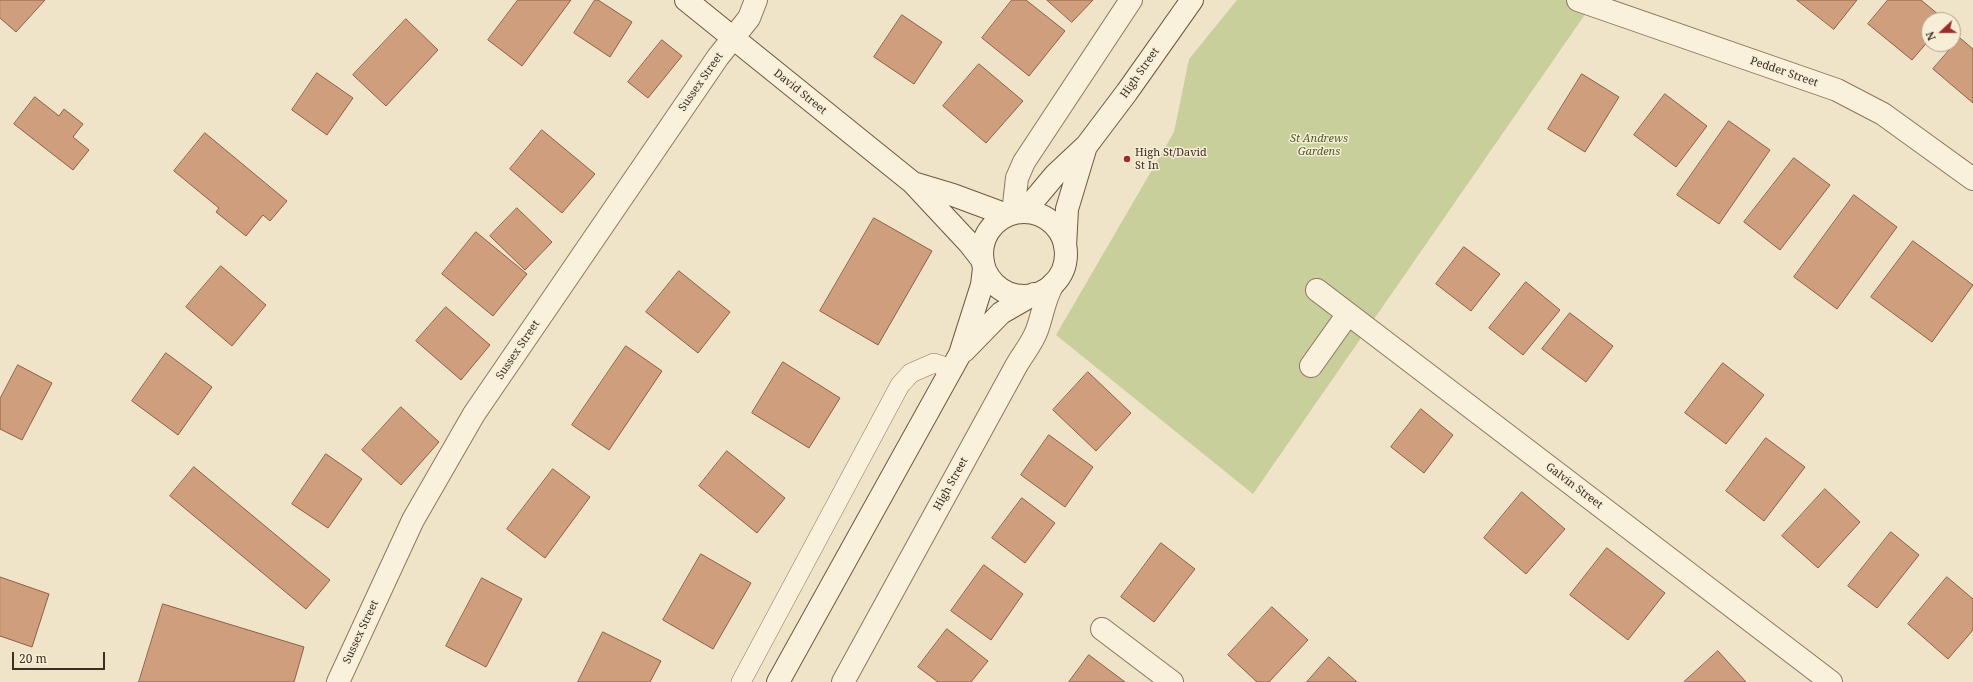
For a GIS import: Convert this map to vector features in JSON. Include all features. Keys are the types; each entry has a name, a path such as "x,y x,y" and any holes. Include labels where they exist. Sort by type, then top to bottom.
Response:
{"street":[{"name":"David Street","path":"686,0 914,183 969,243 984,264"},
{"name":"Sussex Street","path":"338,682 413,520 474,414 733,38 749,18 756,0"},
{"path":"1013,213 1017,178 1024,162 1132,0"},
{"name":"High Street","path":"1013,213 1034,200 1055,176 1087,145 1127,92 1192,0"},
{"name":"Pedder Street","path":"1578,0 1837,90 1883,114 1973,179"},
{"name":"High Street","path":"1065,249 1067,209 1087,145"},
{"name":"David Street","path":"914,183 1013,213"},
{"path":"778,682 956,362 982,286 984,264 982,248 988,231 997,222 1013,213 1038,214 1050,221 1058,231 1065,249 1062,271 1053,284 1001,313 956,362"},
{"path":"984,264 991,280 1007,292 1020,295 1034,294"},
{"name":"High Street","path":"843,682 1015,368 1033,339 1041,318 1045,300 1053,284"},
{"name":"Galvin Street","path":"1317,290 1831,682"},
{"path":"1311,366 1348,314"},
{"path":"1102,629 1172,682"}],"lane":[{"path":"741,682 900,385 911,373 934,363 956,362"}],"green space":[{"name":"St Andrews Gardens","path":"1237,0 1595,0 1253,494 1056,335 1174,132 1189,59"}],"building":[{"path":"0,0 45,0 16,32 0,18"},
{"path":"518,0 571,0 522,66 488,40"},
{"path":"595,0 598,0 632,22 610,57 574,33"},
{"path":"1012,0 1026,0 1065,31 1029,76 982,38"},
{"path":"1047,0 1093,0 1072,22"},
{"path":"1797,0 1857,0 1834,29"},
{"path":"1888,0 1921,0 1935,12 1921,12 1921,49 1912,60 1868,24"},
{"path":"902,15 942,42 914,84 874,57"},
{"path":"406,19 438,50 386,106 353,75"},
{"path":"1961,39 1973,49 1973,103 1933,69 1948,52 1961,52"},
{"path":"662,40 682,56 648,98 628,82"},
{"path":"979,64 1023,101 986,143 943,106"},
{"path":"317,73 353,98 327,135 292,110"},
{"path":"1582,74 1619,97 1585,152 1548,129"},
{"path":"1665,94 1707,126 1676,167 1634,135"},
{"path":"35,97 59,116 64,109 83,124 73,137 89,150 73,170 14,124"},
{"path":"1729,121 1770,150 1719,224 1677,195"},
{"path":"542,130 595,174 562,213 510,169"},
{"path":"205,133 287,201 270,221 263,215 246,236 216,212 219,208 174,171"},
{"path":"1794,158 1830,185 1780,250 1744,222"},
{"path":"1854,195 1897,227 1837,309 1794,277"},
{"path":"517,208 552,242 525,270 490,236"},
{"path":"874,218 932,251 878,345 820,311"},
{"path":"476,232 527,274 493,316 442,274"},
{"path":"1913,241 1973,285 1932,342 1871,297"},
{"path":"1464,247 1500,274 1471,311 1436,284"},
{"path":"221,266 266,305 232,346 186,307"},
{"path":"679,271 730,312 698,353 646,312"},
{"path":"1526,282 1560,310 1523,355 1489,328"},
{"path":"446,307 490,345 461,380 416,341"},
{"path":"1570,313 1613,346 1586,382 1542,349"},
{"path":"626,346 662,371 609,450 572,425"},
{"path":"166,353 212,387 178,435 132,401"},
{"path":"783,362 840,398 809,448 752,413"},
{"path":"1723,363 1764,395 1726,444 1685,413"},
{"path":"18,365 52,383 22,440 0,429 0,399"},
{"path":"1088,372 1131,413 1096,451 1053,410"},
{"path":"401,407 439,442 401,485 362,450"},
{"path":"1421,409 1453,435 1424,473 1391,447"},
{"path":"1049,435 1093,467 1065,507 1021,475"},
{"path":"1766,438 1805,467 1764,521 1726,491"},
{"path":"727,451 785,498 757,533 699,486"},
{"path":"326,454 362,479 328,528 292,504"},
{"path":"194,467 330,580 306,609 170,496"},
{"path":"553,469 590,497 545,558 507,529"},
{"path":"1825,489 1860,522 1818,568 1782,536"},
{"path":"1522,492 1565,529 1526,574 1484,538"},
{"path":"1022,498 1055,523 1025,563 992,538"},
{"path":"1891,532 1919,555 1877,608 1848,586"},
{"path":"1161,543 1195,569 1154,622 1121,597"},
{"path":"1607,548 1665,593 1628,640 1570,595"},
{"path":"701,554 751,583 713,649 663,620"},
{"path":"984,565 1023,594 991,640 951,611"},
{"path":"0,577 49,594 32,647 0,636"},
{"path":"1947,577 1973,599 1973,630 1948,659 1908,624"},
{"path":"482,578 522,599 486,667 446,646"},
{"path":"163,604 304,647 294,682 139,682"},
{"path":"1272,607 1308,640 1269,682 1257,682 1228,655"},
{"path":"947,629 988,661 971,682 938,682 918,667"},
{"path":"603,632 661,661 650,682 578,682"},
{"path":"1718,651 1746,682 1684,682"},
{"path":"1089,655 1125,682 1069,682"},
{"path":"1329,657 1357,682 1307,682"}],"place":[{"name":"High St/David St In","path":"1127,159"}]}
